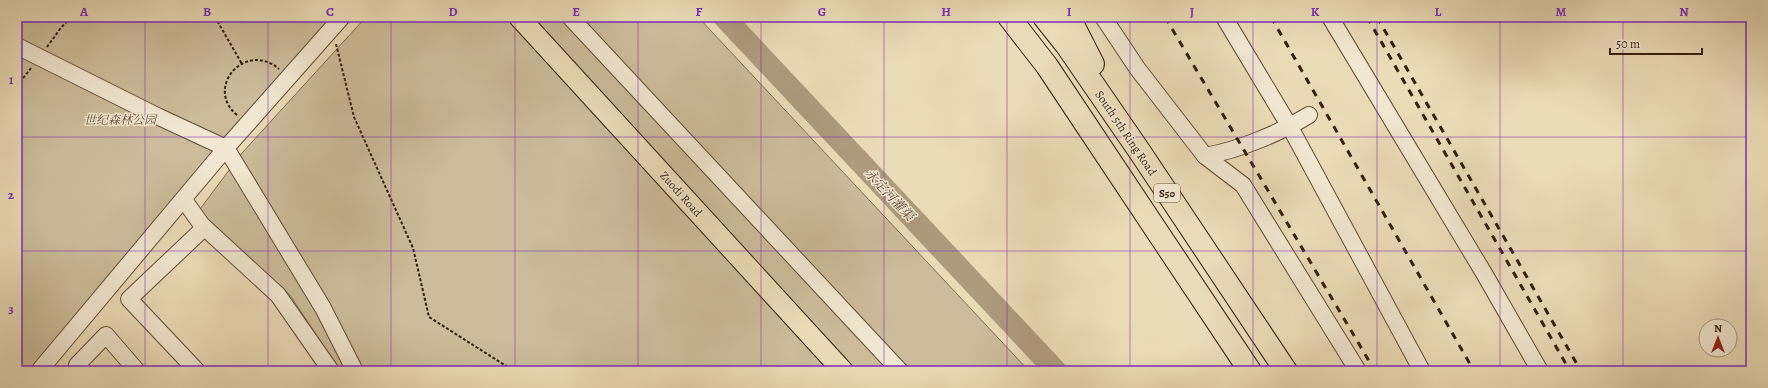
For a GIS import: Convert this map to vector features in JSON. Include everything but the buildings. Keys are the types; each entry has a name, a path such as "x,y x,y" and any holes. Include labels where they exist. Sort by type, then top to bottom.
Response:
{"highway":[{"name":"S50","path":"1008,17 1047,66 1250,371"},
{"name":"South 5th Ring Road","path":"1044,17 1067,46 1140,152 1286,371"},
{"path":"1069,17 1140,152"}],"main road":[{"name":"Zuodi Road","path":"519,17 843,371"}],"street":[{"path":"39,371 184,200 226,148 342,17"},
{"path":"570,17 900,371"},
{"path":"1103,17 1137,68 1205,156 1243,185 1358,371"},
{"path":"1224,17 1290,127 1422,371"},
{"path":"1330,17 1477,261 1540,371"},
{"path":"17,46 157,116 226,148 323,308 355,371"},
{"path":"1205,156 1227,152 1290,127 1309,115"},
{"path":"184,200 204,227 278,295 331,371"},
{"path":"197,371 129,299 204,227"},
{"path":"60,347 77,369 106,335 137,371"}],"path":[{"path":"215,17 242,64"},
{"path":"331,30 340,55 354,117 413,248 429,317 514,371"},
{"path":"247,124 228,105 225,95 226,84 230,75 242,64 256,60 266,62 288,77"}],"green space":[{"name":"世纪森林公园","path":"17,17 344,17 39,371 17,371"},
{"path":"366,17 698,17 1029,371 340,371 290,295 197,213 242,153"}],"waterway":[{"name":"永定河灌渠","path":"724,17 1056,371"}],"railway":[{"path":"1165,17 1375,371"},
{"path":"1271,17 1474,371"},
{"path":"1367,17 1570,371"},
{"path":"1377,17 1581,371"}]}
